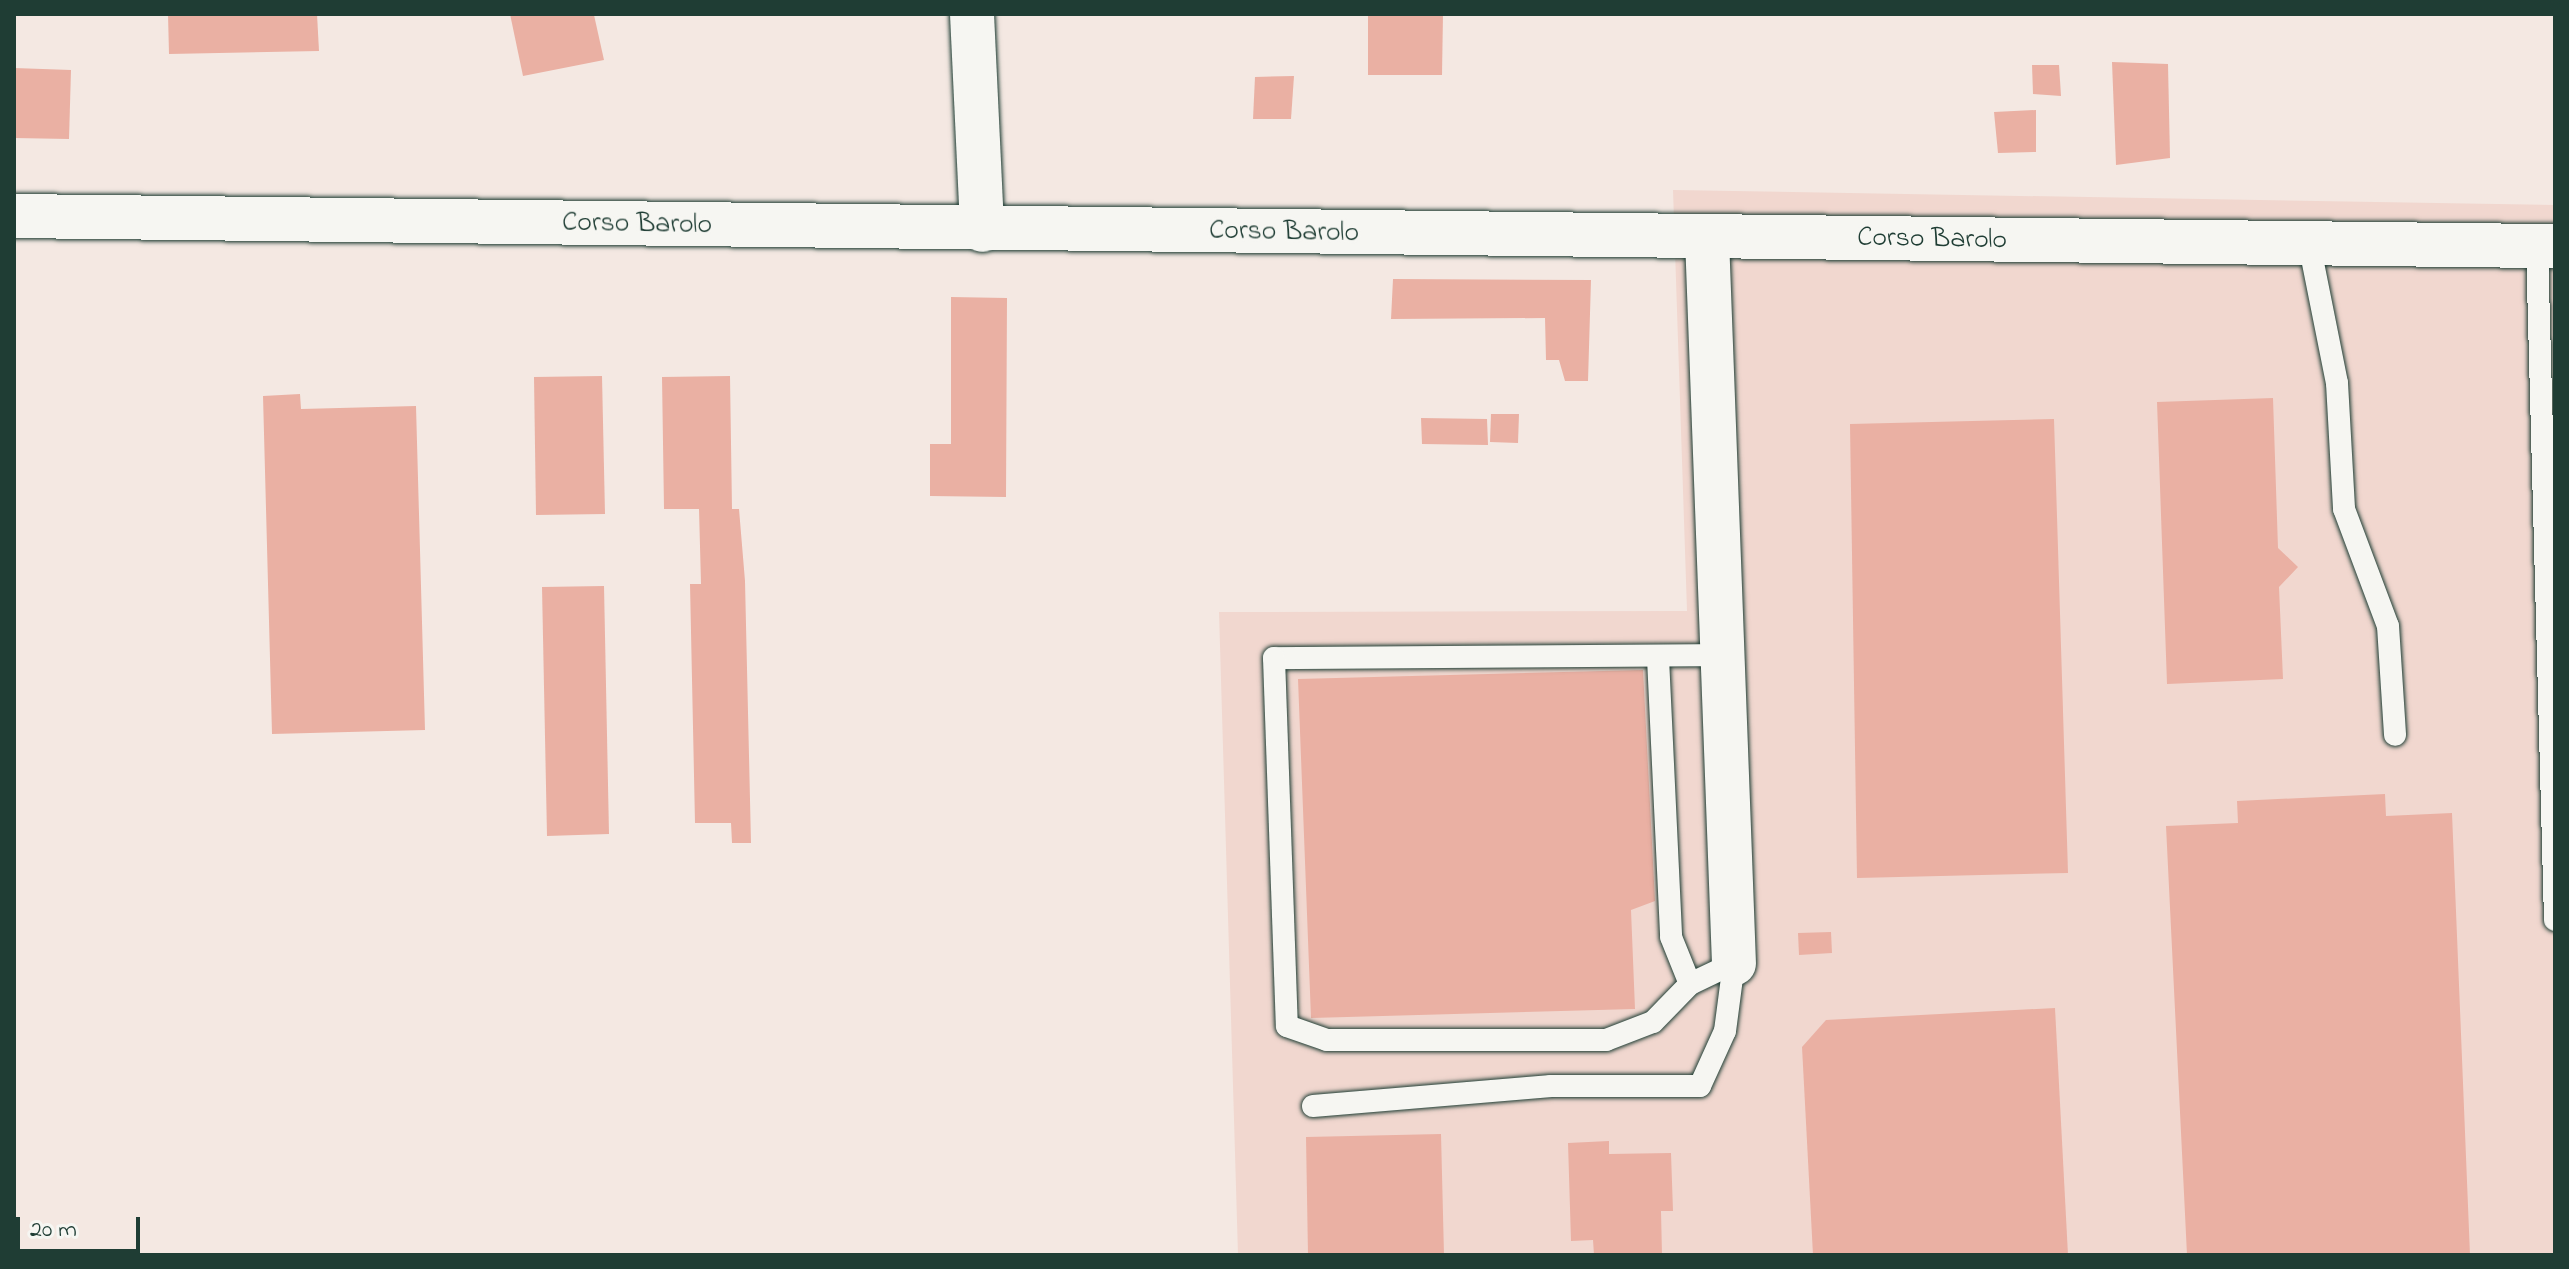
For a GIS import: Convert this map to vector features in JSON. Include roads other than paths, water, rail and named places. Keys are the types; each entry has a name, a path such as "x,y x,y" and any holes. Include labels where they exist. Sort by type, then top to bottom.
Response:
{"main road":[{"path":"972,14 982,230"},
{"name":"Corso Barolo","path":"14,216 982,230 2546,246"},
{"path":"1707,238 1734,963"}],"lane":[{"path":"2309,243 2337,383 2344,509 2388,626 2395,735"},
{"path":"2546,246 2555,920"},
{"path":"1722,655 1658,658 1274,658 1287,1026 1327,1040 1606,1040 1653,1022 1690,984 1734,963"},
{"path":"1658,658 1671,937 1690,984"},
{"path":"1313,1106 1551,1086 1700,1086 1725,1031 1734,963"}]}
